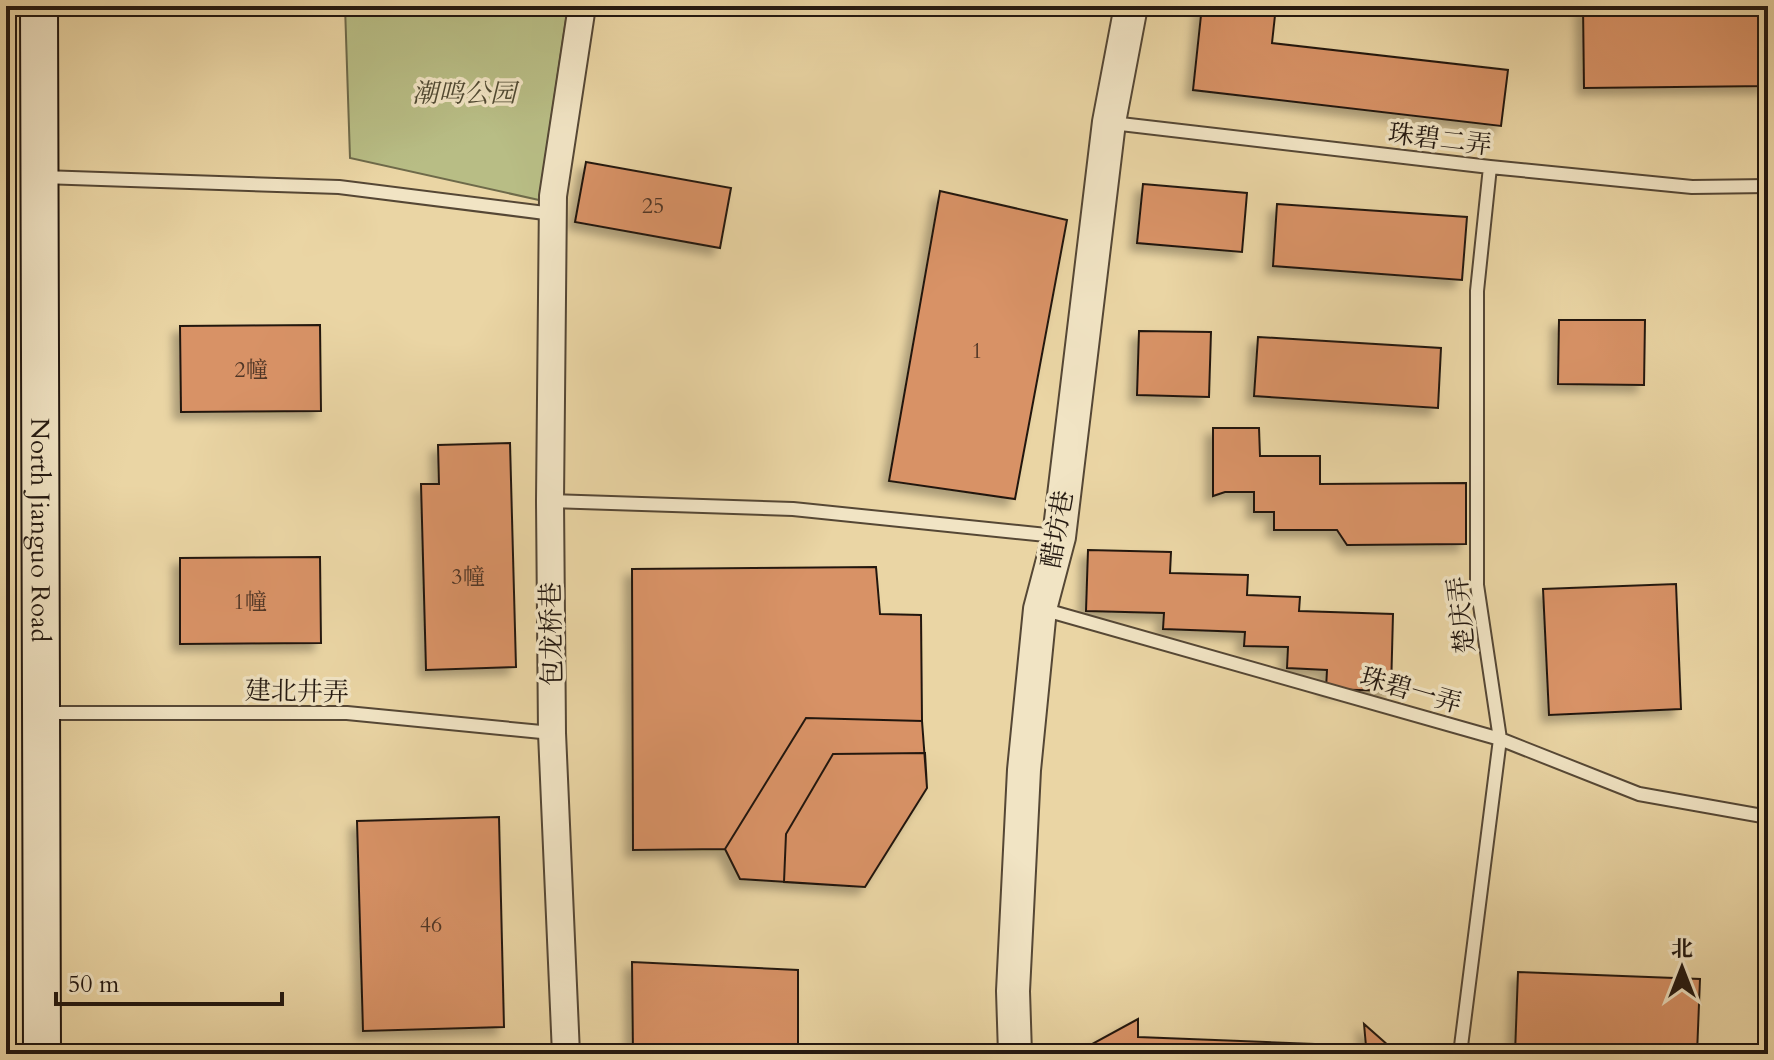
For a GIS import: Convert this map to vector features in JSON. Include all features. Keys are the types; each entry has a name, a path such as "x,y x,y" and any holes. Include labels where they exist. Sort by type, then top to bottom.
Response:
{"main road":[{"name":"North Jianguo Road","path":"39,6 42,1054"}],"street":[{"name":"包龙桥巷","path":"566,1054 552,733 550,501 553,196 582,6"},
{"name":"醋坊巷","path":"1015,1054 1013,991 1024,770 1040,609 1059,537 1109,122 1131,6"}],"lane":[{"name":"珠碧二弄","path":"1109,122 1490,167 1692,187 1768,186"},
{"name":"楚庆弄","path":"1460,1054 1500,739 1477,585 1477,291 1490,167"},
{"path":"39,177 339,187 553,214"},
{"path":"550,501 793,509 1059,537"},
{"name":"珠碧一弄","path":"1040,609 1500,739 1639,794 1768,817"},
{"name":"建北井弄","path":"41,713 347,713 552,733"}],"green space":[{"name":"潮鸣公园","path":"345,6 568,6 539,200 350,158"}],"building":[{"path":"1202,6 1276,6 1272,43 1508,70 1501,126 1193,90"},
{"path":"1583,6 1768,6 1768,86 1584,88"},
{"path":"586,162 731,188 720,248 575,222"},
{"path":"1143,184 1247,193 1242,252 1137,243"},
{"path":"940,191 1067,220 1015,499 889,481"},
{"path":"1277,204 1467,217 1462,280 1273,266"},
{"path":"1559,320 1645,320 1644,385 1558,384"},
{"path":"320,325 321,411 181,412 180,326"},
{"path":"1139,331 1211,332 1209,397 1137,395"},
{"path":"1258,337 1441,348 1438,408 1254,396"},
{"path":"1213,428 1259,428 1260,456 1320,456 1320,484 1466,483 1466,544 1347,545 1337,530 1274,530 1274,512 1254,512 1254,492 1225,492 1213,496"},
{"path":"510,443 516,667 426,670 421,484 439,484 438,445"},
{"path":"1088,550 1171,552 1170,573 1248,575 1247,595 1300,597 1299,611 1393,614 1391,691 1326,689 1327,670 1287,668 1288,647 1244,646 1245,632 1163,629 1164,613 1086,611"},
{"path":"320,557 321,643 180,644 180,558"},
{"path":"876,567 880,614 921,615 922,721 806,718 725,849 633,850 632,569"},
{"path":"1676,584 1681,709 1549,715 1543,589"},
{"path":"806,718 922,721 927,788 865,887 740,879 725,849"},
{"path":"925,753 927,788 865,887 784,882 786,834 833,754"},
{"path":"499,817 504,1027 363,1031 357,821"},
{"path":"632,962 798,970 798,1054 633,1054"},
{"path":"1518,972 1700,979 1697,1054 1515,1054"},
{"path":"1138,1019 1138,1037 1366,1046 1364,1024 1398,1054 1081,1054 1081,1050"}]}
